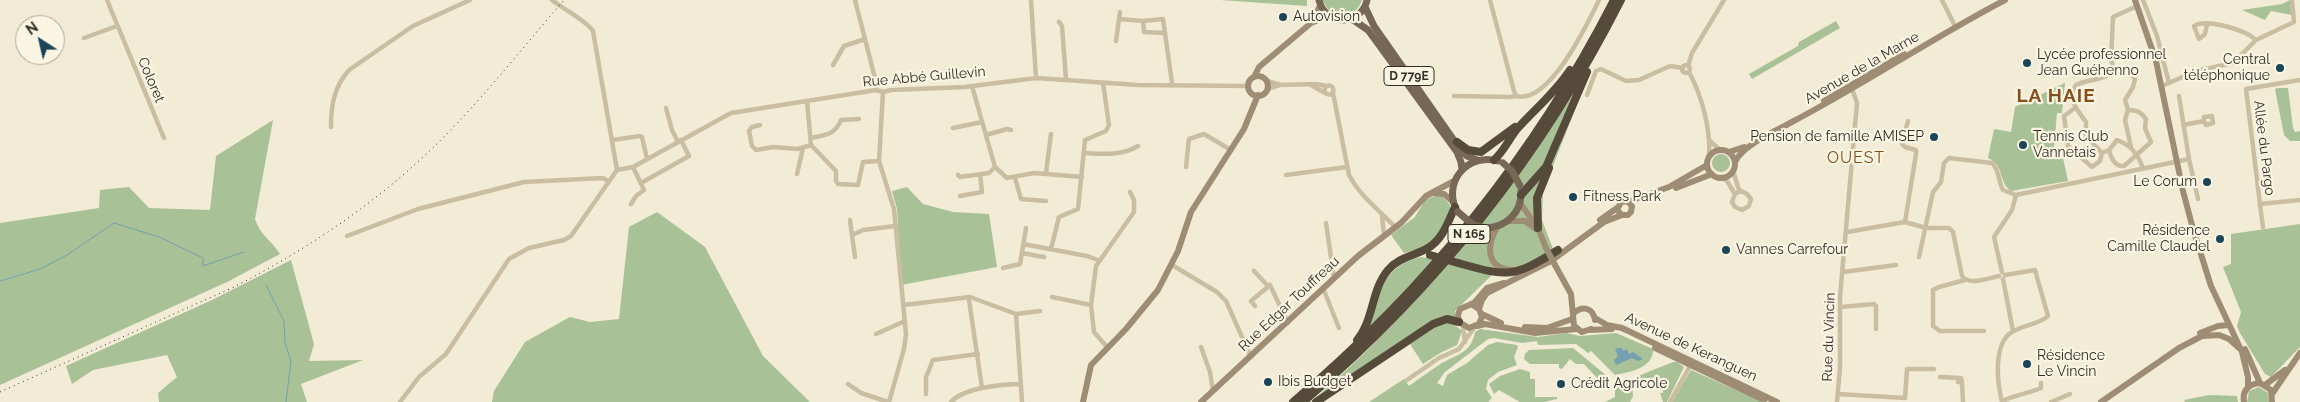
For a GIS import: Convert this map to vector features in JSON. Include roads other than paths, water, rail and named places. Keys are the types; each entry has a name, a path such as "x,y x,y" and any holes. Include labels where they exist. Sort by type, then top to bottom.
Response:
{"highway":[{"name":"N 165","path":"1292,402 1318,381 1404,298 1478,212 1532,139 1592,42 1614,0"},
{"name":"N 165","path":"1303,402 1389,323 1460,244 1497,199 1542,136 1602,38 1622,0"},
{"path":"1538,228 1537,198 1585,76 1602,45 1602,38"},
{"path":"1494,160 1527,118 1558,86 1585,47 1592,42"},
{"path":"1457,142 1468,150 1482,152 1527,118"},
{"path":"1521,199 1552,157"},
{"path":"1318,381 1323,372 1362,333 1382,279 1393,265 1403,257 1427,248 1436,241 1446,227 1455,207"},
{"path":"1393,265 1416,256 1430,255 1504,274 1531,266 1558,250"},
{"path":"1316,402 1433,324 1446,320 1461,324"}],"main road":[{"name":"Avenue de la Marne","path":"1735,162 1743,151 1770,134 1998,0"},
{"name":"Avenue de la Marne","path":"1955,26 2005,0"},
{"path":"1319,3 1328,16 1336,20 1352,19 1366,4"},
{"path":"1311,23 1319,3"},
{"path":"2136,3 2149,37 2162,86 2193,229 2211,286 2244,358 2248,387 2243,395 2244,402"},
{"name":"D 779E","path":"1366,4 1374,26 1467,156 1478,160"},
{"path":"1083,402 1088,370 1147,304 1172,264 1191,212 1249,120 1255,95 1248,86 1259,67 1311,23 1328,16"},
{"name":"D 779E","path":"1352,19 1368,30 1380,45 1457,152 1462,162 1462,169"},
{"path":"1255,95 1264,94 1267,89 1264,79 1264,62"},
{"path":"1254,77 1264,79"},
{"name":"Avenue de la Marne","path":"1729,152 1752,143 1852,87"},
{"path":"1720,150 1729,152 1735,162 1733,172 1722,178 1712,174 1707,165 1709,157 1713,152 1720,150"},
{"path":"1455,207 1452,191 1454,181 1462,169 1478,160 1494,160 1502,163 1512,172 1520,186 1521,199 1538,228 1546,248 1571,294 1585,308 1591,311 1595,318 1595,324 1589,330 1582,332 1576,328 1535,333 1486,324 1475,327 1461,324 1459,310 1471,304 1490,287 1508,283"},
{"path":"1541,266 1617,208 1620,202 1628,202 1676,184 1707,165"},
{"path":"1475,327 1480,322 1482,300 1487,294 1562,254 1604,222 1622,215 1628,215 1632,208 1650,197 1712,174"},
{"name":"Rue Edgar Touffreau","path":"1201,402 1288,323 1323,288 1395,227 1420,202 1433,192 1454,181"},
{"path":"1433,192 1444,194 1469,223 1486,228 1498,226 1507,221 1515,214 1521,199"},
{"path":"1628,202 1632,208"},
{"path":"1617,208 1622,215"},
{"path":"1507,221 1528,223 1537,230 1542,238"},
{"path":"1498,226 1490,239 1489,250 1494,261 1510,270 1522,268 1572,242"},
{"path":"2206,267 2262,384 2273,399 2300,353"},
{"path":"1571,294 1576,328"},
{"path":"1471,304 1498,323 1540,329 1558,326 1573,316 1579,309 1585,308"},
{"path":"2218,326 2223,312"},
{"name":"Avenue de Keranguen","path":"1595,318 1602,323 1622,328 1777,402"},
{"path":"2230,325 2237,333"},
{"path":"2185,344 2196,335 2218,326 2230,325"},
{"name":"Avenue de Keranguen","path":"1589,330 1621,330 1690,366 1768,402"},
{"path":"2101,402 2164,358 2171,350 2177,349 2202,336 2219,335 2233,342 2244,358"},
{"path":"2248,387 2262,384 2282,373 2295,361"}],"street":[{"name":"Coloret","path":"107,0 164,138"},
{"path":"331,127 334,97 341,79 349,70 413,26 470,0"},
{"path":"400,402 419,377 446,354 509,259 529,248 564,240 571,236 617,170 591,28 587,22 568,13 552,0"},
{"path":"855,0 876,82 876,90"},
{"path":"1031,0 1036,78"},
{"path":"1490,0 1516,96"},
{"path":"1454,96 1522,97 1533,95 1551,81 1599,0"},
{"path":"1709,157 1710,140 1701,104 1689,72 1684,73 1692,53 1724,0"},
{"path":"1942,0 1955,26"},
{"path":"2143,0 2156,36 2169,84"},
{"path":"2162,86 2196,71 2233,64 2256,40 2294,22 2292,0"},
{"path":"2114,69 2110,60 2112,18 2136,3"},
{"path":"1116,41 1120,12"},
{"path":"1119,19 1163,20 1172,84"},
{"path":"1144,21 1144,32 1165,33"},
{"path":"1059,22 1062,26 1066,80"},
{"path":"2207,24 2240,31 2249,34 2256,40"},
{"path":"84,38 118,28"},
{"path":"833,65 844,46 865,39"},
{"path":"1587,95 1596,71 1601,69 1626,80 1639,80 1666,67 1685,67"},
{"path":"2102,153 2086,136 2086,122 2075,108 2072,95 2076,85 2087,80 2108,77 2114,69"},
{"path":"2114,69 2128,70 2133,75 2135,84 2125,100 2128,110 2125,120 2131,147"},
{"name":"Rue Abbé Guillevin","path":"617,170 633,167 731,113 876,90 883,92 972,86 1036,78 1103,83 1248,86"},
{"path":"1264,79 1281,85"},
{"name":"Allée du Pargo","path":"2263,227 2246,89 2300,80"},
{"path":"1051,250 1059,217 1078,210 1085,140 1106,131 1110,125 1103,83"},
{"path":"1267,89 1281,85 1316,84 1332,87 1347,168 1354,183 1382,216 1395,227"},
{"path":"1311,85 1326,94 1335,105"},
{"path":"972,86 995,167 1007,178 1034,173 1082,177"},
{"path":"1326,94 1324,90 1327,86"},
{"name":"Rue du Vincin","path":"1837,402 1842,272 1857,109 1852,87"},
{"path":"848,384 862,393 888,402 904,349 904,305 894,209 879,161 883,92"},
{"path":"1326,94 1333,93"},
{"path":"2179,96 2189,159 2198,199"},
{"path":"807,101 811,145 836,171 836,181 838,184 858,184 863,162 879,161"},
{"path":"640,183 689,156 672,130 666,108"},
{"path":"2075,108 2064,116 2068,146 2092,167 2100,162 2102,153"},
{"path":"2108,150 2113,161 2121,166 2146,148 2151,140 2145,128 2146,119 2143,115 2140,112 2128,110"},
{"path":"811,138 832,133 838,129 840,120 859,119"},
{"path":"1906,222 1916,154 1914,149 1905,147 1902,144 1908,121"},
{"path":"2183,125 2204,121"},
{"path":"953,128 982,122"},
{"path":"760,125 752,127 749,131 752,146 756,150 773,147 803,148 811,145"},
{"path":"986,134 1007,129 1011,130"},
{"path":"1046,173 1051,134"},
{"path":"1186,167 1189,139 1204,134 1231,150"},
{"path":"613,140 640,136 643,140 646,159"},
{"path":"1710,140 1720,150"},
{"path":"2102,153 2108,150 2117,140 2131,147 2137,153 2142,169"},
{"path":"1084,153 1109,154 1132,150 1138,146"},
{"path":"797,174 803,148"},
{"path":"1919,257 1933,192 1941,182 1944,163 1947,158 1992,163 1998,171 2003,190 2016,195 2189,159"},
{"path":"631,204 636,196 644,190 633,167"},
{"path":"958,175 960,177 989,173 995,167"},
{"path":"1286,175 1347,168"},
{"path":"1733,172 1741,192"},
{"path":"960,196 982,192 980,174"},
{"path":"347,236 418,209 524,182 603,178 608,181"},
{"path":"1015,178 1021,199 1046,201"},
{"path":"1722,178 1728,181 1735,194"},
{"path":"1108,347 1094,332 1091,305 1098,260 1134,212 1134,200 1130,192"},
{"path":"1741,192 1747,194 1750,199 1749,206 1745,210 1737,209 1733,205 1732,199 1735,194 1741,192"},
{"path":"2013,330 1994,237 2012,210 2016,195"},
{"name":"Allée du Pargo","path":"2260,205 2300,200"},
{"path":"1382,216 1384,235"},
{"path":"850,220 855,257"},
{"path":"1847,232 1906,222 1926,228 1945,227 1953,232 1962,276 1965,280"},
{"path":"1326,224 1334,278"},
{"path":"852,235 863,230 895,226"},
{"path":"1003,268 1020,264 1026,228"},
{"path":"1023,244 1098,260"},
{"path":"1022,254 1044,258"},
{"path":"1172,264 1217,292 1226,301 1251,357"},
{"path":"1842,272 1896,265"},
{"path":"1984,331 1940,331 1933,326 1933,290 1965,280 1970,282 2035,270 2048,316 2013,330 2003,341 2000,349 1999,385 2002,402 2018,394 2026,395 2041,388 2041,383"},
{"path":"1254,271 1268,286 1270,284 1288,323"},
{"path":"1255,306 1251,301 1268,286"},
{"path":"1323,288 1339,328"},
{"path":"1052,296 1091,305"},
{"path":"904,305 969,299 1016,314 1040,311"},
{"path":"969,299 982,388"},
{"path":"1840,307 1874,304 1876,306 1876,330"},
{"path":"1016,314 1022,402"},
{"path":"876,334 905,321"},
{"path":"1461,324 1465,342"},
{"path":"1408,380 1440,358 1459,349 1475,327"},
{"path":"1201,347 1210,372 1213,391"},
{"path":"926,394 926,377 933,360 978,354"},
{"path":"1670,402 1690,366"},
{"path":"1838,394 1904,398 1907,369 1934,369"},
{"path":"1940,377 1960,381 1963,402"},
{"path":"951,402 959,396 982,388 1002,384 1020,384"},
{"path":"2051,402 2070,394"}],"water":[{"path":"1622,348 1623,351 1627,349 1629,354 1633,352 1643,359 1638,361 1632,358 1616,365 1614,360 1618,356 1615,349"}],"waterway":[{"path":"0,281 40,269 67,255 114,223 159,237 203,258 203,266 244,252"},
{"path":"266,285 284,321 285,343 291,361 286,402"}],"railway":[{"path":"0,392 234,287 309,245 379,195 441,140 478,101 564,0"}],"place":[{"name":"Autovision","path":"1283,17"},
{"name":"Lycée professionnel Jean Guéhenno","path":"2027,63"},
{"name":"Central téléphonique","path":"2280,68"},
{"name":"Pension de famille AMISEP","path":"1934,137"},
{"name":"Tennis Club Vannetais","path":"2023,145"},
{"name":"Le Corum","path":"2207,182"},
{"name":"Fitness Park","path":"1573,197"},
{"name":"Résidence Camille Claudel","path":"2220,239"},
{"name":"Vannes Carrefour","path":"1726,250"},
{"name":"Résidence Le Vincin","path":"2027,364"},
{"name":"Ibis Budget","path":"1268,382"},
{"name":"Crédit Agricole","path":"1561,384"}],"district":[{"name":"LA HAIE","path":"2056,96"},
{"name":"OUEST","path":"1856,158"}]}
